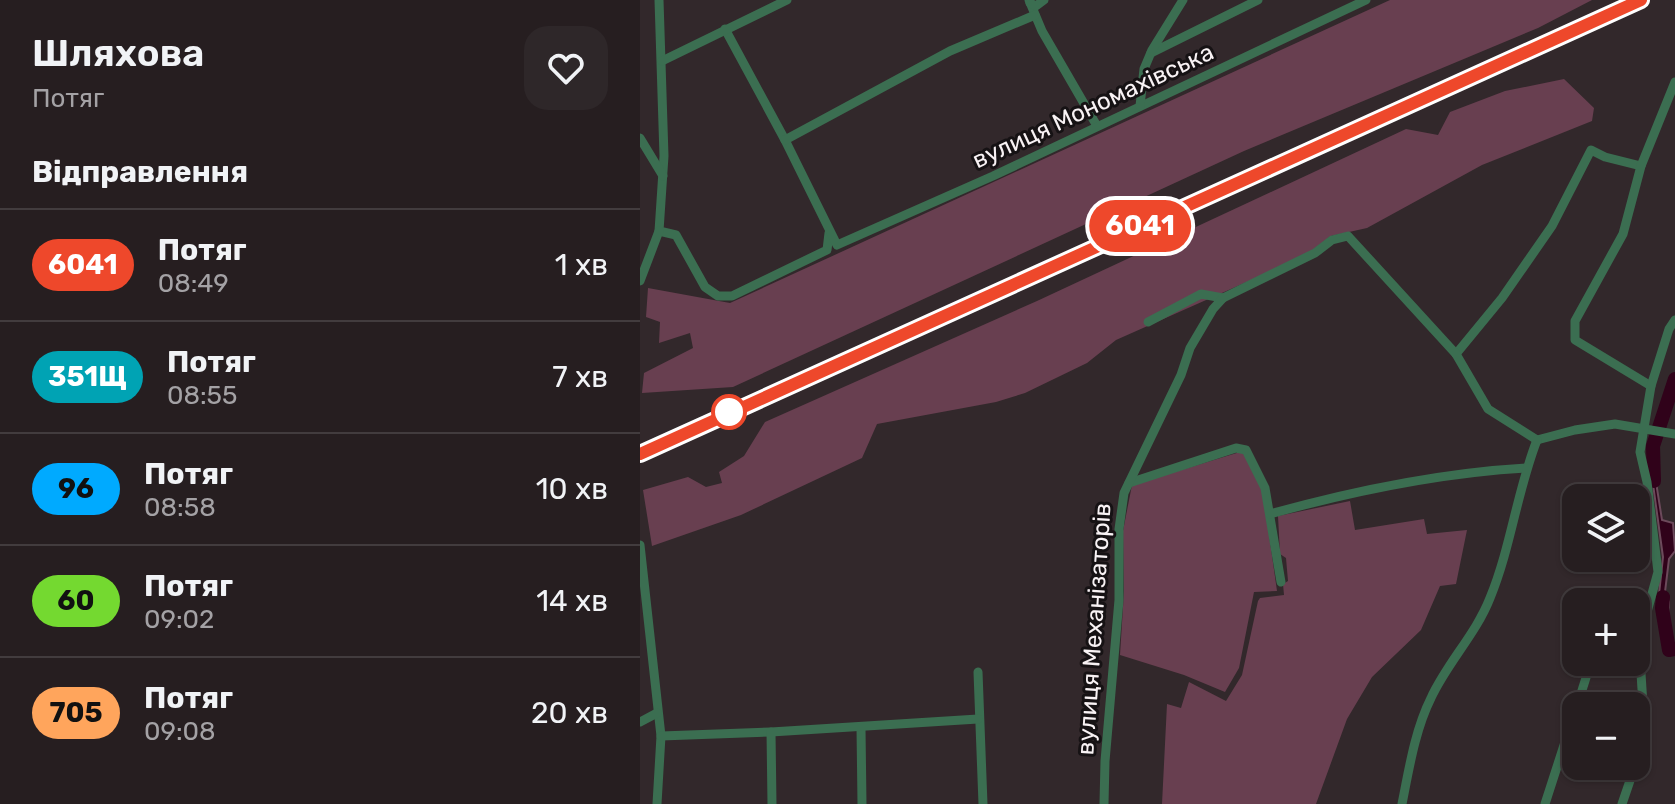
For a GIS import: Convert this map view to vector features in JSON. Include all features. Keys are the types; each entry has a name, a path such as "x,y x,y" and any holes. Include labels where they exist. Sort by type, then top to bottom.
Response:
{"street":[{"path":"640,281 659,231 663,176 659,0"},
{"path":"662,61 787,0"},
{"path":"1029,2 1036,6 1044,0"},
{"path":"1140,106 1144,69 1183,0"},
{"path":"1151,53 1258,0"},
{"name":"вулиця Мономахівська","path":"830,231 837,245 1366,0"},
{"path":"1029,2 1097,126"},
{"path":"785,140 950,51 1035,15"},
{"path":"659,231 676,235 705,287 718,296 732,296 827,250 830,231 725,29"},
{"path":"1651,386 1575,340 1575,321 1623,234 1641,166 1675,82"},
{"path":"640,138 663,176"},
{"path":"1456,354 1502,298 1552,226 1591,150 1605,157 1641,166"},
{"path":"1148,322 1201,294 1223,298 1315,253 1332,240 1348,236 1456,354 1488,409 1537,440 1615,424 1671,433"},
{"name":"вулиця Механізаторів","path":"1104,804 1119,600 1119,529 1124,493 1181,375 1190,348 1223,298"},
{"path":"1650,601 1658,572 1647,482 1640,452 1651,386 1669,329 1675,320"},
{"path":"1402,804 1422,720 1431,697 1488,603 1503,565 1526,468 1537,440"},
{"path":"1129,483 1242,448 1249,454 1264,482 1276,556"},
{"path":"1139,464 1151,477"},
{"path":"1270,514 1343,495 1417,481 1526,468"},
{"path":"640,545 661,736 657,804"},
{"path":"978,672 983,801"},
{"path":"640,722 657,713"},
{"path":"661,736 861,728 978,719"},
{"path":"861,728 862,804"},
{"path":"771,732 772,804"},
{"path":"1545,804 1562,751"},
{"path":"1622,804 1630,780"}],"shaded area":[{"path":"1390,0 1592,0 1538,28 1244,151 733,387 642,393 644,373 693,348 690,333 659,343 660,322 646,317 648,288 730,303"},
{"path":"1564,79 1594,108 1592,121 1482,165 1367,228 1331,236 1305,256 1116,340 1087,363 1025,393 996,402 877,424 862,458 741,515 652,546 643,490 688,477 706,487 722,483 719,472 744,456 765,422 1037,301 1406,129 1438,135 1450,112 1505,91"},
{"path":"1240,452 1245,454 1262,485 1277,591 1254,592 1239,668 1225,692 1184,675 1120,655 1124,591 1123,531 1132,485"},
{"path":"1649,455 1662,520 1673,523 1675,551 1669,559 1665,592 1669,602 1668,614 1657,613 1663,557"},
{"path":"1350,501 1355,530 1424,519 1427,534 1467,530 1456,584 1440,586 1421,630 1372,677 1347,719 1316,804 1162,804 1167,704 1181,708 1189,682 1226,701 1242,675 1258,601 1260,598 1284,595 1283,584 1288,581 1286,558 1280,554 1278,516"}],"waterway":[{"path":"1654,481 1653,446 1675,379"},
{"path":"1663,597 1669,650 1675,649"}],"railway":[{"path":"640,454 1641,0"}],"train":[{"name":"6041","path":"640,454 1641,0"}]}
